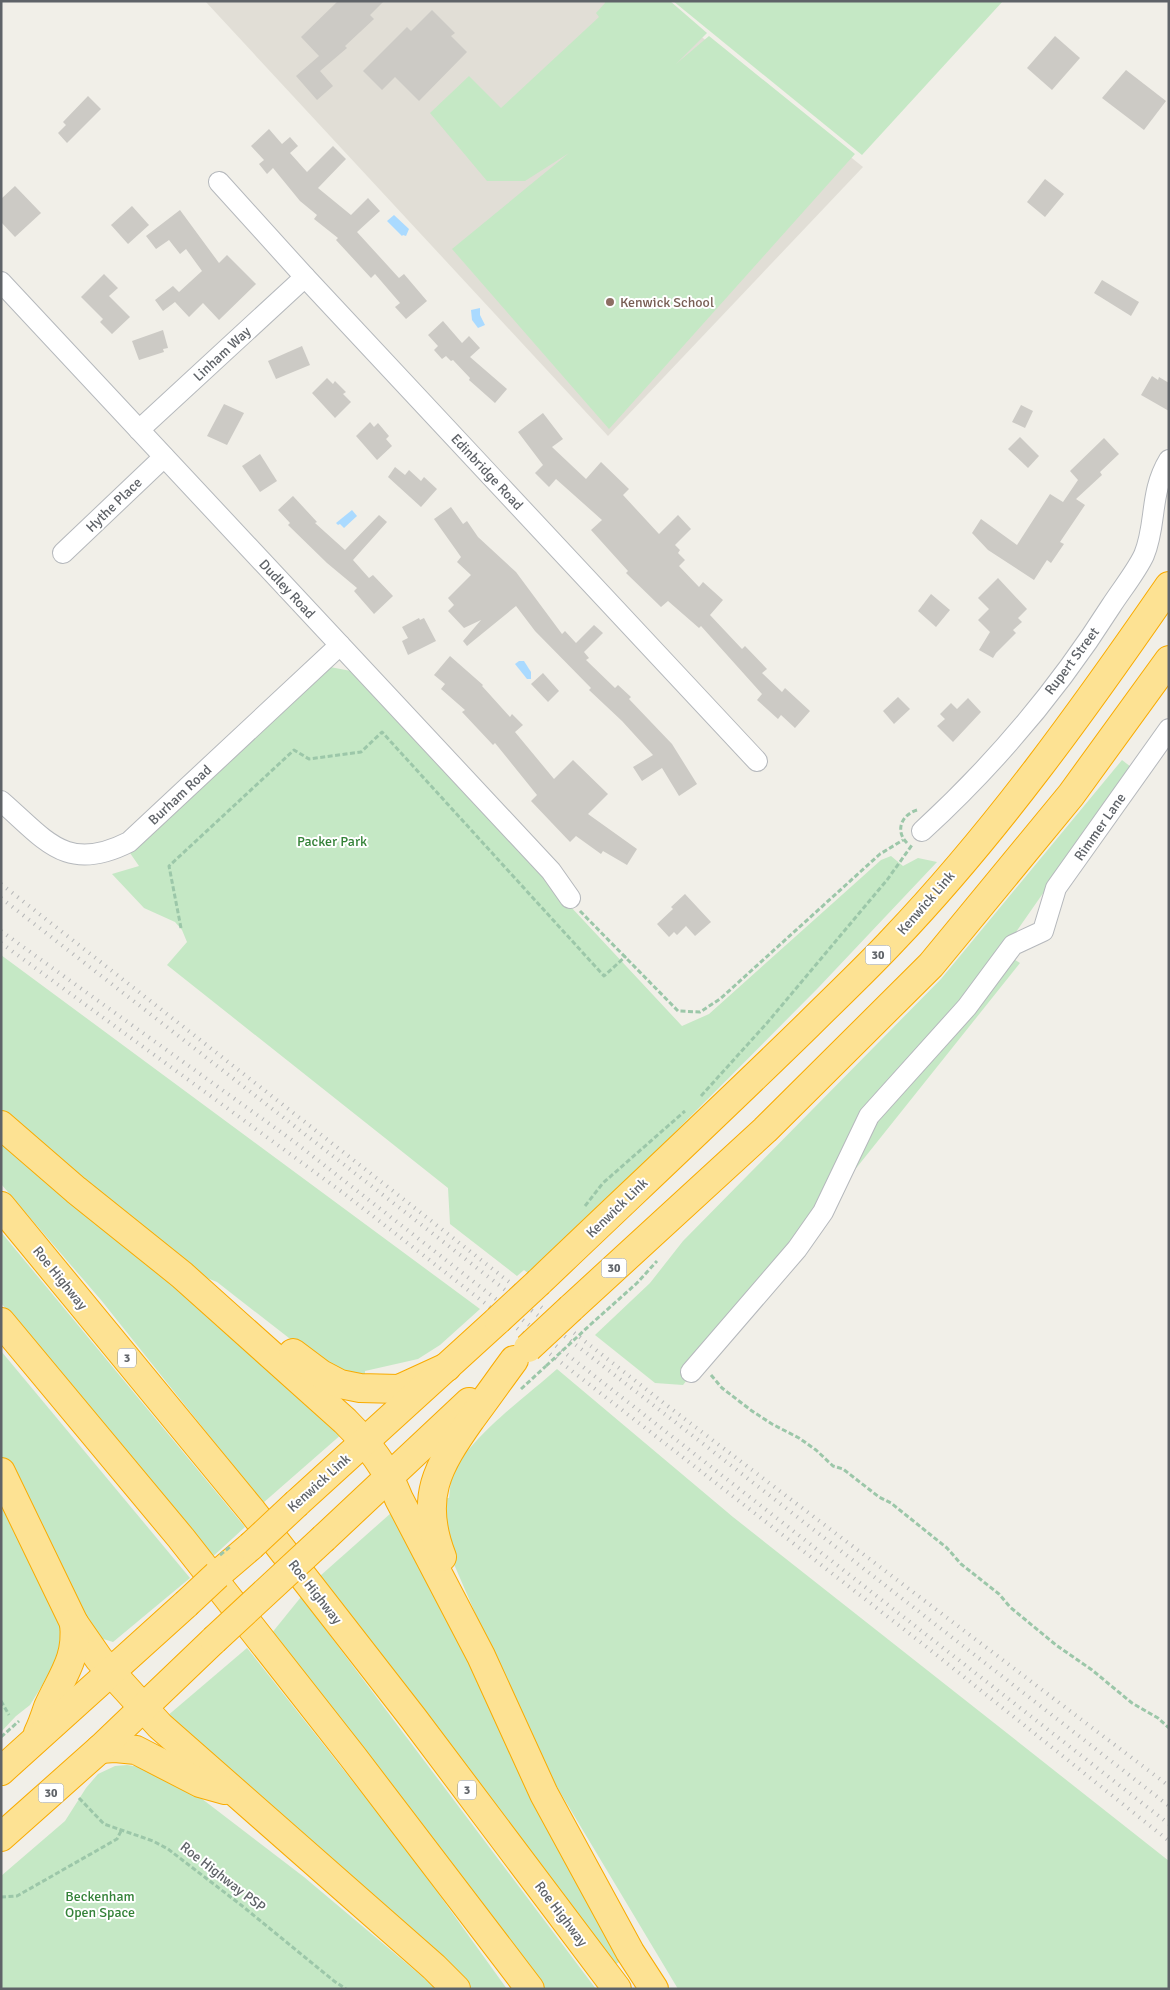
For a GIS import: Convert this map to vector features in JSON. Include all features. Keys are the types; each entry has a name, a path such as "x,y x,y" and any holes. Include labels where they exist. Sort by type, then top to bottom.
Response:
{"highway":[{"name":"Kenwick Link","path":"1,1771 539,1282 750,1082 893,940 1007,808 1110,672 1169,586"},
{"name":"30","path":"1,1837 100,1749 390,1476 580,1317 931,965 1071,795 1169,660"},
{"path":"1,1125 83,1196 182,1275 365,1441 390,1476 399,1500 481,1656 544,1794 630,1952 654,1989"},
{"name":"Roe Highway","path":"1,1206 258,1518 414,1718 617,1989"},
{"path":"182,1275 217,1292 321,1374 340,1384 360,1388 399,1389 447,1367"},
{"path":"1,1322 181,1538 377,1788 530,1989"},
{"path":"481,1656 435,1538 432,1523 433,1491 438,1472 450,1448 529,1358"},
{"path":"1,1472 74,1623 110,1672 160,1726 434,1967 456,1989"},
{"path":"36,1739 48,1707 73,1656 76,1639 74,1623"},
{"path":"100,1749 136,1750 200,1783 236,1793"}],"street":[{"name":"Edinbridge Road","path":"219,182 305,277 757,761"},
{"name":"Linham Way","path":"139,430 305,277"},
{"name":"Dudley Road","path":"1,282 551,872 570,898"},
{"name":"Hythe Place","path":"63,553 164,457"},
{"name":"Rupert Street","path":"916,839 960,796 1009,743 1096,630 1144,555 1149,537 1154,498 1161,472 1169,460"},
{"name":"Burham Road","path":"1,801 55,848 72,854 91,856 110,852 129,842 340,645"},
{"name":"Rimmer Lane","path":"695,1367 797,1249 823,1212 870,1116 967,1007 1013,945 1044,931 1056,888 1169,729"}],"path":[{"path":"181,928 170,866 294,750 309,759 361,752 382,732 604,976 626,956"},
{"path":"904,840 900,828 904,817 914,811 923,809"},
{"path":"570,898 582,914 626,956 678,1011 700,1012 720,999 880,854 904,840 916,839"},
{"path":"694,1103 767,1023 887,880 916,839"},
{"path":"580,1212 603,1183 687,1109"},
{"path":"529,1358 580,1317"},
{"path":"695,1367 752,1411 799,1438 816,1450 833,1466 843,1469 879,1497 891,1503 947,1548 961,1564 999,1594 1010,1607 1132,1703 1158,1718 1169,1728"},
{"path":"1,1702 9,1715"},
{"name":"Roe Highway PSP","path":"79,1798 104,1824 154,1841 168,1849 346,1989"},
{"path":"1,1897 17,1896 117,1839 121,1831"}],"shaded area":[{"name":"Kenwick School","path":"205,1 657,1 863,167 608,436"}],"green space":[{"name":"Kenwick School","path":"604,1 670,1 707,33 676,64 709,36 855,154 609,429 452,249 569,153 525,181 487,181 430,113 469,76 501,108 599,17 596,13 605,3"},
{"path":"673,1 1003,1 862,155"},
{"name":"Packer Park","path":"330,667 351,671 682,1026 709,1014 881,860 891,856 903,866 918,858 937,862 818,988 532,1276 524,1270 517,1276 450,1224 448,1188 167,965 187,942 182,930 175,922 144,908 112,874 139,866 130,853"},
{"path":"1122,760 1131,767 1002,952 1020,963 683,1385 655,1383 595,1335 650,1283 683,1241 941,979"},
{"path":"1,955 480,1309 440,1345 418,1359 365,1371 365,1376 344,1372 321,1363 217,1282 197,1274 1,1112"},
{"path":"1,1137 278,1368 343,1433 263,1503 101,1300 1,1184"},
{"path":"1,1232 245,1527 208,1561 71,1387 1,1303"},
{"path":"1,1351 190,1578 113,1642 100,1638 55,1573 1,1457"},
{"path":"557,1369 733,1517 1169,1861 1169,1989 678,1989 533,1747 450,1555 441,1498 449,1498 452,1478 460,1461 484,1433"},
{"path":"1,1500 60,1624 64,1659 48,1676 30,1705 1,1732"},
{"path":"391,1513 401,1517 623,1960 616,1964 320,1576"},
{"path":"301,1597 596,1989 541,1989 271,1634"},
{"path":"247,1648 407,1850 507,1989 465,1989 166,1717"},
{"name":"Beckenham Open Space","path":"127,1765 146,1768 180,1782 304,1877 437,1989 1,1989 1,1876 65,1821 86,1788 98,1774 115,1766"}],"water":[{"path":"394,215 409,229 406,236 402,236 387,221"},
{"path":"480,308 480,315 485,325 478,328 472,320 471,310"},
{"path":"352,510 357,516 344,528 336,523"},
{"path":"519,661 524,661 531,672 531,679 527,679 515,664"}],"building":[{"path":"338,1 384,1 370,15 374,19 345,46 347,48 320,71 333,86 317,100 296,76 319,56 301,37"},
{"path":"432,10 455,33 451,36 467,52 419,101 395,77 382,90 363,71 407,27 411,31"},
{"path":"1055,36 1080,58 1052,90 1027,68"},
{"path":"1126,70 1166,101 1144,130 1102,98"},
{"path":"88,96 101,109 67,143 58,133 66,125 63,122"},
{"path":"269,129 282,144 290,137 298,146 290,153 307,172 333,146 346,159 318,188 351,215 368,198 380,211 357,232 399,278 404,274 427,301 406,319 395,307 400,303 375,274 371,278 336,240 338,238 314,219 317,215 300,201 273,168 267,174 259,164 264,160 251,146"},
{"path":"1045,179 1064,194 1045,217 1027,202"},
{"path":"15,186 41,213 15,237 1,222 1,199"},
{"path":"132,206 149,225 128,244 111,225"},
{"path":"180,210 219,263 227,255 256,284 219,320 203,303 189,317 175,302 163,311 155,300 173,286 179,292 202,271 186,249 180,254 169,240 156,249 146,236"},
{"path":"104,274 118,288 109,296 130,317 112,334 100,322 103,319 81,297"},
{"path":"1102,280 1139,302 1131,316 1094,293"},
{"path":"443,321 462,343 469,336 480,348 470,357 507,389 495,403 469,380 470,378 453,360 451,361 446,356 442,359 434,350 438,346 428,335"},
{"path":"163,330 168,348 163,349 164,352 139,360 132,341"},
{"path":"302,346 310,365 276,379 268,361"},
{"path":"1152,376 1158,380 1159,377 1169,383 1169,411 1141,395"},
{"path":"327,378 333,384 335,381 346,392 343,394 351,402 335,418 312,393"},
{"path":"224,404 244,413 227,445 207,436"},
{"path":"1021,405 1033,411 1025,428 1012,422"},
{"path":"543,413 563,439 552,447 586,479 601,462 629,489 623,495 659,534 678,515 691,529 675,545 680,550 678,553 685,560 679,566 699,587 703,582 723,600 710,615 742,649 745,646 767,669 762,673 782,692 785,688 810,711 795,728 781,715 778,719 757,700 762,694 701,626 699,628 668,601 661,607 626,573 628,571 591,530 602,520 556,479 549,487 535,473 543,465 518,432"},
{"path":"370,422 374,427 378,423 389,436 386,439 392,446 377,460 356,436"},
{"path":"1020,437 1039,456 1028,468 1008,449"},
{"path":"1104,438 1119,454 1100,472 1102,475 1076,499 1085,505 1060,542 1064,544 1051,563 1047,560 1034,580 988,550 972,533 981,519 1017,545 1050,494 1063,502 1078,480 1070,471"},
{"path":"260,454 277,481 260,492 242,466"},
{"path":"395,467 405,475 409,470 421,481 424,477 437,489 421,507 388,477"},
{"path":"293,496 317,522 315,523 345,550 379,515 387,522 353,560 369,578 373,575 393,596 374,614 354,591 357,588 327,563 288,525 290,523 278,510"},
{"path":"451,507 463,524 467,521 478,537 516,572 562,634 565,631 576,643 594,625 603,633 584,652 589,658 586,660 615,688 618,685 631,697 629,699 672,744 697,784 679,796 662,768 642,781 633,767 653,755 622,721 589,690 591,688 535,631 516,606 467,646 463,641 481,620 464,628 448,611 454,605 448,598 471,575 457,562 461,557 434,519"},
{"path":"998,578 1027,609 1018,618 1022,622 1013,630 1016,633 993,658 979,650 990,632 978,620 989,609 978,598"},
{"path":"931,594 950,610 936,627 918,611"},
{"path":"419,618 420,620 424,618 436,641 408,655 402,641 408,638 402,627"},
{"path":"450,656 483,685 510,717 512,714 523,725 515,732 554,779 573,760 608,794 588,814 637,849 627,865 603,851 601,854 576,836 570,842 531,801 537,795 495,743 493,745 462,712 465,710 441,689 445,684 434,675"},
{"path":"543,673 559,691 548,702 531,684"},
{"path":"898,697 910,709 894,724 883,711"},
{"path":"968,698 981,712 953,742 937,726 945,719 940,714 951,703 957,709"},
{"path":"685,894 711,922 695,936 686,926 677,935 674,932 669,937 657,924"}],"railway":[{"path":"1,884 665,1404 1169,1786"},
{"path":"1,898 1169,1806"},
{"path":"1,931 292,1140 1169,1824"},
{"path":"1,943 342,1192 924,1645 1169,1841"}],"place":[{"name":"Kenwick School","path":"610,302"}]}
